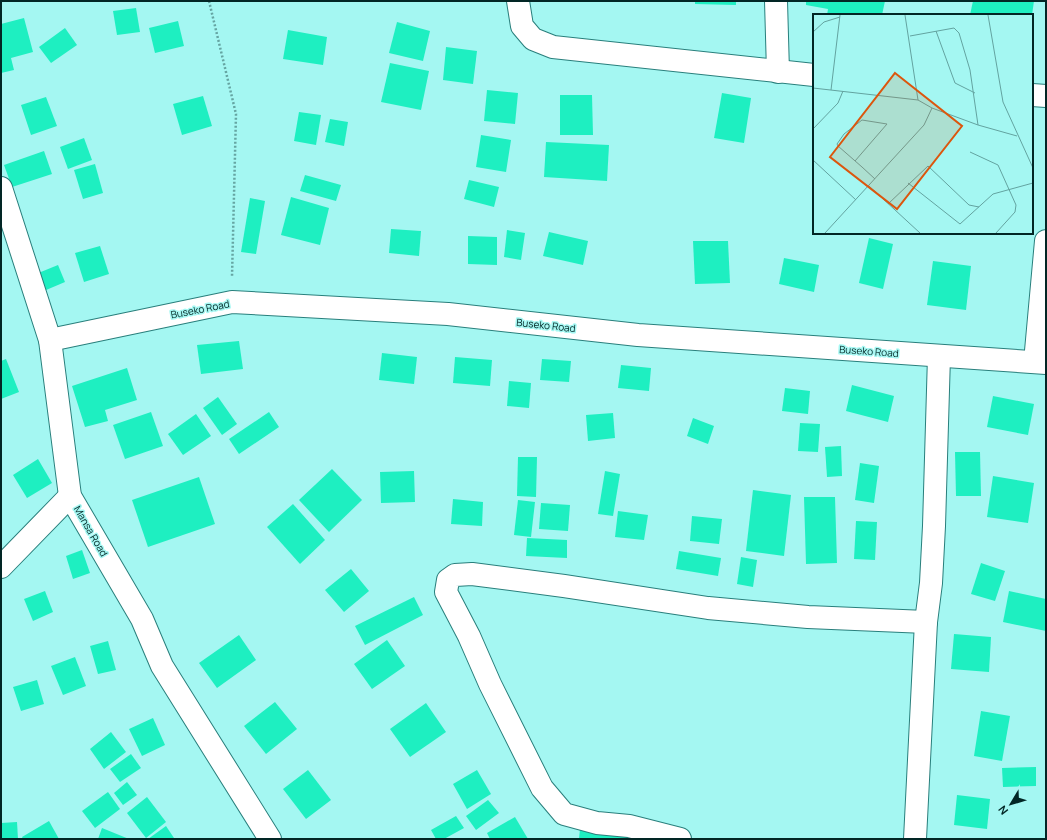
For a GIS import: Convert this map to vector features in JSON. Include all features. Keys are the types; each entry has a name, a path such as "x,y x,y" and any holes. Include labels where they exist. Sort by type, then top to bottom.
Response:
{"street":[{"path":"518,1 522,26 533,39 553,47 813,75"},
{"path":"776,1 778,72"},
{"path":"1033,95 1046,96"},
{"name":"Mansa Road","path":"1,188 50,340 70,496 142,619 162,666 270,839"},
{"path":"1040,363 1046,241"},
{"name":"Buseko Road","path":"50,340 232,302 448,314 638,335 1040,363"},
{"path":"915,839 926,622 931,583 934,526 939,356"},
{"path":"1,567 70,496"},
{"path":"680,839 629,826 597,823 564,814 542,788 490,684 469,636 446,592 448,580 455,575 472,574 564,586 708,608 808,617 926,622"}],"path":[{"path":"209,1 236,114 232,302"}],"building":[{"path":"695,1 736,1 736,5 695,4"},
{"path":"806,1 885,1 882,14 827,14 828,9 806,5"},
{"path":"973,1 1034,1 1032,14 970,14"},
{"path":"136,8 140,32 117,35 113,11"},
{"path":"24,18 33,52 11,58 14,70 1,73 1,24"},
{"path":"178,21 184,46 155,53 149,28"},
{"path":"397,22 430,31 423,61 389,53"},
{"path":"65,28 77,45 51,63 39,47"},
{"path":"288,30 327,37 323,65 283,59"},
{"path":"446,47 477,51 473,84 443,80"},
{"path":"390,63 429,71 421,110 381,102"},
{"path":"487,90 518,93 515,124 484,121"},
{"path":"722,93 751,98 744,143 714,138"},
{"path":"560,95 592,95 593,135 560,135"},
{"path":"203,96 212,126 182,135 173,104"},
{"path":"46,97 57,126 31,135 21,105"},
{"path":"299,112 321,115 316,145 294,141"},
{"path":"330,119 348,122 344,146 325,142"},
{"path":"481,135 511,140 506,172 476,167"},
{"path":"84,138 92,160 68,169 60,147"},
{"path":"546,142 609,145 607,181 544,177"},
{"path":"44,151 52,174 12,187 4,165"},
{"path":"95,164 103,193 83,199 74,170"},
{"path":"305,175 341,185 336,201 300,191"},
{"path":"469,180 499,187 494,207 464,199"},
{"path":"291,197 329,208 320,245 281,235"},
{"path":"250,198 265,201 256,254 241,252"},
{"path":"391,229 421,231 419,256 389,253"},
{"path":"507,230 525,233 521,260 504,257"},
{"path":"549,232 588,241 583,265 543,256"},
{"path":"468,236 497,237 497,265 468,264"},
{"path":"869,238 893,244 883,289 859,283"},
{"path":"693,241 728,241 730,283 695,284"},
{"path":"100,246 109,274 84,282 75,253"},
{"path":"784,258 819,265 814,292 779,284"},
{"path":"933,261 971,266 966,310 927,305"},
{"path":"58,265 65,282 39,293 31,276"},
{"path":"239,341 243,369 201,374 197,345"},
{"path":"382,353 417,357 414,384 379,380"},
{"path":"455,357 492,360 490,386 453,383"},
{"path":"6,359 19,392 1,399 1,361"},
{"path":"542,359 571,361 569,382 540,380"},
{"path":"621,365 651,368 649,391 618,388"},
{"path":"127,368 137,400 105,410 108,421 85,427 72,386"},
{"path":"509,381 531,383 529,408 507,406"},
{"path":"852,385 894,396 888,422 846,411"},
{"path":"785,388 810,391 808,414 782,411"},
{"path":"993,396 1034,404 1028,435 987,427"},
{"path":"218,397 237,424 222,435 203,408"},
{"path":"151,412 163,446 125,459 113,425"},
{"path":"269,412 279,427 239,454 229,439"},
{"path":"613,413 615,438 588,441 586,415"},
{"path":"196,414 211,436 183,455 168,434"},
{"path":"693,418 714,426 708,444 687,436"},
{"path":"800,423 820,424 818,452 798,451"},
{"path":"841,446 842,476 827,477 825,447"},
{"path":"955,452 980,452 981,496 956,496"},
{"path":"518,457 537,457 536,497 517,496"},
{"path":"38,459 52,483 27,498 13,475"},
{"path":"860,463 879,466 874,503 855,500"},
{"path":"332,469 362,500 329,532 299,500"},
{"path":"414,471 415,502 381,503 380,472"},
{"path":"605,471 620,474 613,516 598,514"},
{"path":"993,476 1034,483 1028,523 987,517"},
{"path":"199,477 215,524 148,547 132,500"},
{"path":"753,490 791,495 784,556 746,551"},
{"path":"804,497 835,497 837,563 806,564"},
{"path":"453,499 483,502 482,526 451,524"},
{"path":"518,500 535,502 531,537 514,535"},
{"path":"541,503 570,505 568,531 539,529"},
{"path":"293,504 325,540 300,564 267,527"},
{"path":"618,511 648,515 644,540 615,537"},
{"path":"692,516 722,519 719,544 690,541"},
{"path":"856,521 877,522 875,560 854,559"},
{"path":"527,538 567,540 567,558 526,556"},
{"path":"82,550 90,573 73,579 66,556"},
{"path":"679,551 721,558 718,576 676,569"},
{"path":"741,557 757,560 753,587 737,584"},
{"path":"981,563 1005,571 995,601 971,594"},
{"path":"351,569 369,591 344,612 325,590"},
{"path":"45,591 53,612 33,621 24,599"},
{"path":"1009,591 1046,599 1046,631 1003,622"},
{"path":"414,597 423,615 365,645 355,626"},
{"path":"954,634 991,637 989,672 951,669"},
{"path":"239,635 256,660 217,688 199,663"},
{"path":"387,640 405,666 372,689 354,664"},
{"path":"108,641 116,670 98,674 90,646"},
{"path":"75,657 86,686 63,695 51,666"},
{"path":"37,680 44,704 21,711 13,687"},
{"path":"275,702 297,729 266,754 244,726"},
{"path":"426,703 446,732 410,757 390,729"},
{"path":"981,711 1010,716 1002,761 974,756"},
{"path":"153,718 165,745 142,756 129,729"},
{"path":"111,732 126,752 104,769 90,749"},
{"path":"131,754 141,768 120,782 110,769"},
{"path":"1036,767 1036,786 1003,787 1002,768"},
{"path":"308,770 331,800 306,819 283,789"},
{"path":"477,770 491,794 467,809 453,784"},
{"path":"127,782 137,795 123,805 114,793"},
{"path":"108,792 120,809 95,828 82,811"},
{"path":"957,795 990,799 987,829 954,825"},
{"path":"147,797 166,822 146,838 127,813"},
{"path":"488,800 499,813 476,830 466,816"},
{"path":"456,816 464,828 444,839 436,839 431,830"},
{"path":"515,817 528,839 490,839 487,833"},
{"path":"49,821 59,839 23,839 22,837"},
{"path":"17,822 18,839 1,839 1,823"},
{"path":"166,826 174,838 148,839"},
{"path":"102,828 129,839 98,839"},
{"path":"580,829 635,838 635,839 579,839"}]}
